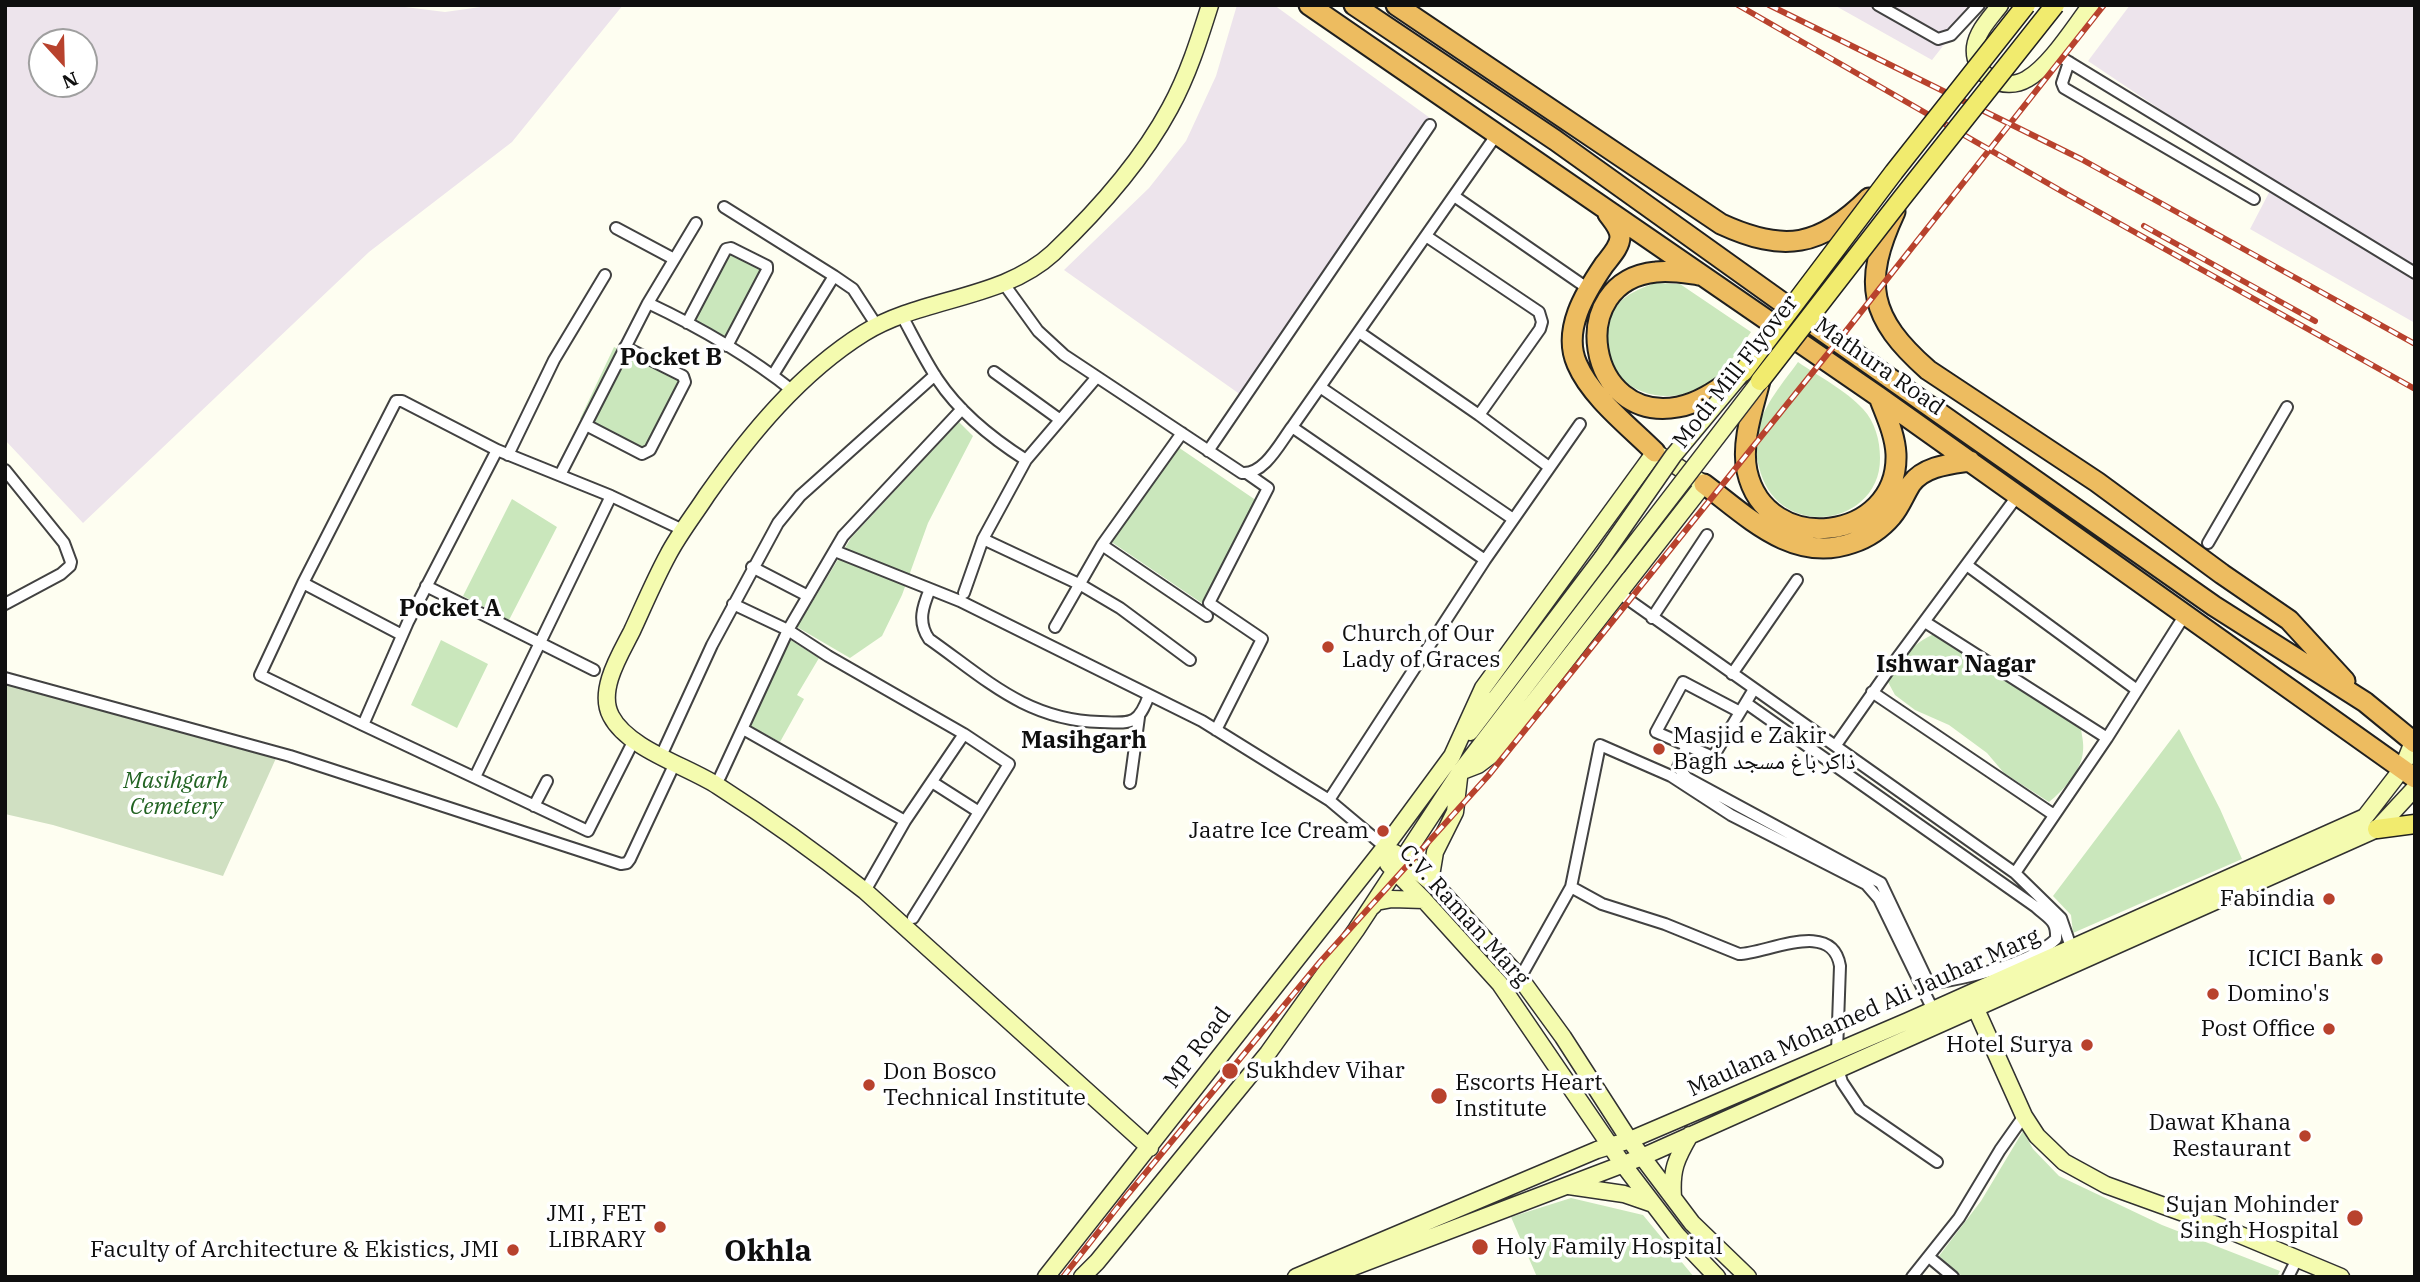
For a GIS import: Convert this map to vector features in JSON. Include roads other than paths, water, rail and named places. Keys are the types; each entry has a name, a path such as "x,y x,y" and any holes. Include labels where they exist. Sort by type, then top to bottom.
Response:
{"highway":[{"name":"Mathura Road","path":"1309,5 1879,397 2186,613 2408,774"},
{"name":"Mathura Road","path":"1354,5 1555,140 2203,598 2365,702 2414,742"},
{"path":"1396,5 1721,224 1749,237 1791,242 1821,236 1858,209 1894,172"},
{"path":"1902,198 1881,243 1875,281 1884,319 1906,350 1928,370 2097,482 2289,620 2365,702"},
{"path":"1605,208 1617,226 1619,244 1573,321 1571,342 1576,364 1591,389 1655,452"},
{"path":"1704,276 1655,272 1626,282 1608,300 1602,311 1596,336 1600,361 1612,383 1631,399 1667,408 1692,403 1751,377 1747,471 1753,487 1767,508 1787,522 1820,530 1844,526 1867,515 1879,503 1894,473 1896,457 1895,440 1879,397"},
{"path":"1704,484 1783,540 1804,547 1826,548 1859,541 1878,530 1894,514 1912,484 1923,474 1938,467 1970,461"}],"main road":[{"path":"1150,1148 865,891 827,861 716,785 634,740 612,718 607,703 608,688 622,650 668,554 733,458 774,410 839,349 877,326 901,314 1004,284 1050,256 1145,150 1172,106 1194,58 1210,5"},
{"path":"2000,5 1979,34 1975,46 1976,59 1982,71 1991,80 2004,84 2017,84 2029,79 2054,53 2091,5"},
{"name":"Modi Mill Flyover","path":"1751,377 1894,172 2026,5"},
{"name":"Modi Mill Flyover","path":"1399,864 1497,710 1674,456 1751,377 1902,198 2055,5"},
{"path":"1438,888 1431,876 1435,852 1455,812 1460,772 1478,765 1494,754 1704,484 1655,452 1483,688 1452,756"},
{"name":"Modi Mill Flyover","path":"1452,756 1497,710"},
{"name":"Maulana Mohamed Ali Jauhar Marg","path":"1327,1277 1642,1157 1838,1069 2071,947 2365,817 2408,774 2414,742"},
{"name":"MP Road","path":"1046,1277 1382,851 1452,756"},
{"name":"Maulana Mohamed Ali Jauhar Marg","path":"1296,1277 1597,1150 1630,1140 1933,1010 1972,1000 2377,829 2415,788"},
{"path":"2377,829 2415,824"},
{"name":"C.V. Raman Marg","path":"1382,851 1438,888 1520,978 1672,1197 1692,1223 1748,1277"},
{"path":"1356,930 1399,864"},
{"name":"C.V. Raman Marg","path":"1399,864 1424,900 1507,993 1622,1163 1677,1235 1717,1277"},
{"path":"1082,1277 1268,1053 1376,902 1392,899 1424,900"},
{"path":"1972,1000 2024,1116 2037,1136 2064,1162 2106,1185 2214,1224 2342,1277"},
{"path":"1672,1197 1674,1167 1690,1135"},
{"path":"1563,1185 1598,1189 1654,1205"}],"street":[{"path":"1878,5 1938,39 1951,35 1979,5"},
{"path":"2054,53 2415,273"},
{"path":"2070,62 2062,83 2064,88 2253,198 2262,179"},
{"path":"1208,451 1430,125"},
{"path":"1248,474 1261,468 1292,427 1497,134"},
{"path":"1454,196 1590,290"},
{"path":"724,207 853,289 877,326"},
{"path":"560,475 648,303 696,223"},
{"path":"615,228 674,259"},
{"path":"1426,236 1539,312 1541,316 1540,329 1479,415"},
{"path":"687,323 726,249 731,248 767,266 727,346"},
{"path":"509,455 554,360 605,275"},
{"path":"773,375 834,276"},
{"path":"1004,284 1038,331 1064,355 1268,488 1209,603 1262,639 1216,730"},
{"path":"648,303 727,346 793,391"},
{"path":"901,314 935,375 962,409 998,442 1026,460"},
{"path":"1359,332 1549,467"},
{"path":"586,425 642,454 650,450 685,382 683,376 625,347"},
{"path":"994,372 1059,419"},
{"path":"5,678 290,756 621,864 628,863 733,604 778,523 800,496 935,375"},
{"path":"964,593 983,539 1026,460 1096,378"},
{"path":"1320,387 1513,519"},
{"path":"634,740 589,831 260,675 303,583 396,401 402,401 496,450 611,496 683,530"},
{"path":"2207,543 2287,407"},
{"path":"720,777 788,630 844,536 962,409"},
{"path":"1329,800 1485,560 1580,424"},
{"path":"1292,427 1485,560"},
{"path":"1055,627 1102,545 1181,433"},
{"path":"363,725 402,635 496,450"},
{"path":"5,470 64,543 71,562 61,574 5,604"},
{"path":"1836,745 2018,495"},
{"path":"474,777 611,496"},
{"path":"1652,618 1707,535"},
{"path":"983,539 1081,585 1120,608 1190,660"},
{"path":"1102,545 1208,616"},
{"path":"835,551 930,589 1216,730 1329,800 1382,851"},
{"path":"1968,566 2137,690"},
{"path":"752,567 808,596"},
{"path":"1732,674 1797,580"},
{"path":"303,583 402,635"},
{"path":"426,586 594,670"},
{"path":"930,589 921,618 923,631 929,639 1016,701 1044,713 1080,721 1124,722 1134,721 1139,717"},
{"path":"1619,593 2015,873 2062,918 2071,947"},
{"path":"733,604 788,630 964,734 1009,765 913,918"},
{"path":"2015,873 2107,738 2186,613"},
{"path":"1925,622 2107,738"},
{"path":"1686,747 1678,767 1687,778 1881,883 1929,984 1972,977 2037,953 2056,939 2057,927 2036,907 1743,707 1683,682 1656,732 1713,757 1743,707 1754,689"},
{"path":"1872,692 2054,815"},
{"path":"1130,783 1139,717 1149,695"},
{"path":"743,729 905,821"},
{"path":"865,891 905,821 964,734"},
{"path":"1507,993 1520,978 1572,887 1600,745 1671,776 1731,816 1866,884 1879,899 1933,1010"},
{"path":"534,806 547,781"},
{"path":"932,782 979,812"},
{"path":"1572,887 1602,904 1665,924 1739,954 1752,954 1784,943 1806,940 1827,946 1838,957 1840,966 1837,1052"},
{"path":"1838,1069 1842,1083 1860,1109 1937,1162"},
{"path":"1912,1277 1959,1218 2024,1116"},
{"path":"1929,1257 1953,1277"},
{"path":"2288,1277 2297,1259"}],"railway":[{"path":"1738,5 2063,192 2415,389"},
{"path":"1769,5 2081,159 2415,344"},
{"path":"1063,1277 1320,962 1488,776 2104,5"},
{"path":"2144,226 2315,321"}],"place":[{"name":"Church of Our Lady of Graces","path":"1328,647"},
{"name":"Masjid e Zakir Bagh ذاکر باغ مسجد","path":"1659,749"},
{"name":"Jaatre Ice Cream","path":"1383,831"},
{"name":"Fabindia","path":"2329,899"},
{"name":"ICICI Bank","path":"2377,959"},
{"name":"Domino's","path":"2213,994"},
{"name":"Post Office","path":"2329,1029"},
{"name":"Hotel Surya","path":"2087,1045"},
{"name":"Sukhdev Vihar","path":"1230,1071"},
{"name":"Don Bosco Technical Institute","path":"869,1085"},
{"name":"Escorts Heart Institute","path":"1439,1096"},
{"name":"Dawat Khana Restaurant","path":"2305,1136"},
{"name":"Sujan Mohinder Singh Hospital","path":"2355,1218"},
{"name":"JMI , FET LIBRARY","path":"660,1227"},
{"name":"Holy Family Hospital","path":"1480,1247"},
{"name":"Faculty of Architecture & Ekistics, JMI","path":"513,1250"}],"district":[{"name":"Pocket B","path":"671,358"},
{"name":"Pocket A","path":"450,609"},
{"name":"Ishwar Nagar","path":"1956,665"},
{"name":"Masihgarh","path":"1084,741"},
{"name":"Okhla","path":"768,1252"}],"park label":[{"name":"Masihgarh Cemetery","path":"176,794"}]}
